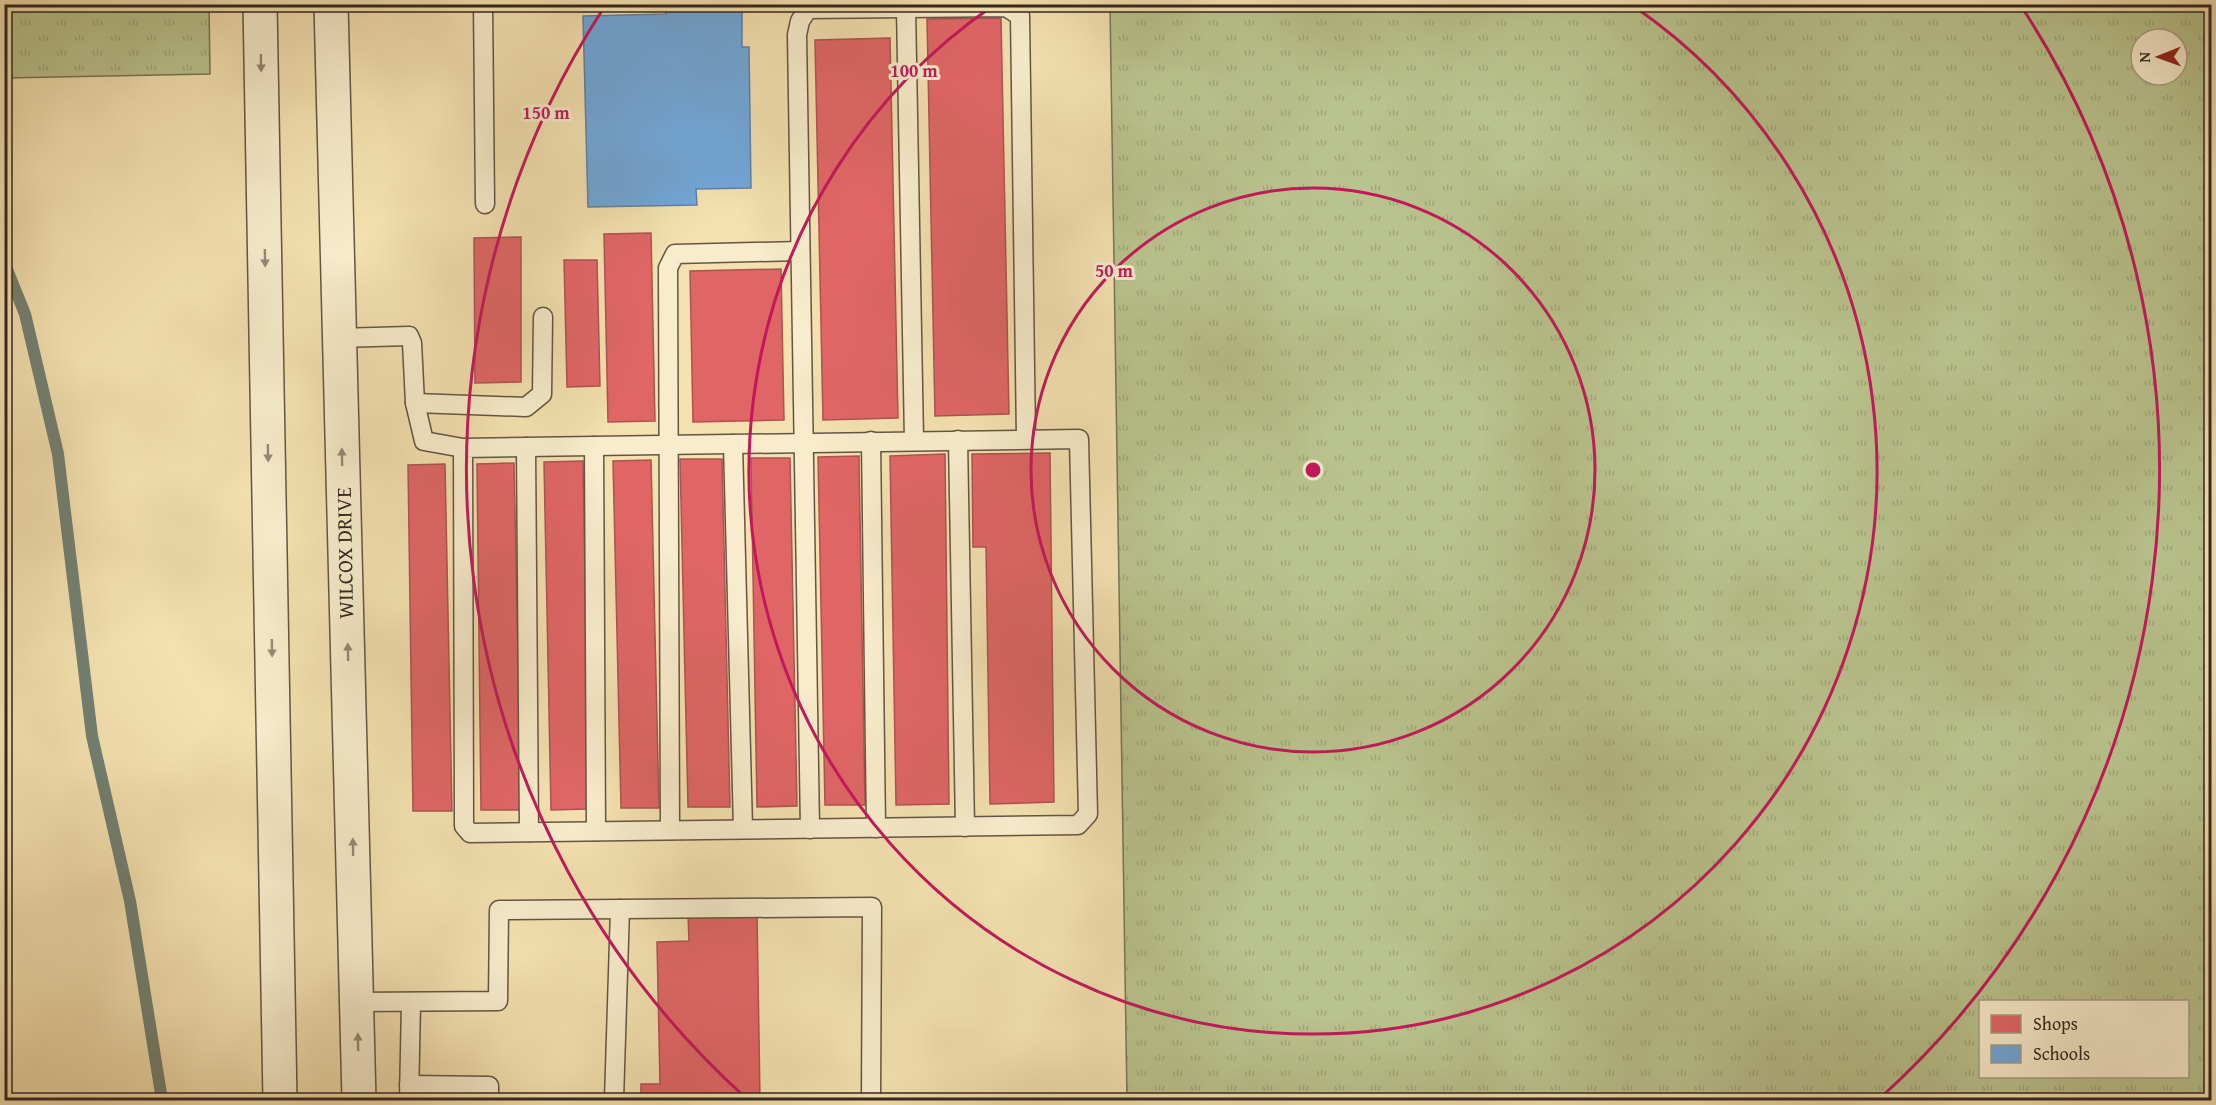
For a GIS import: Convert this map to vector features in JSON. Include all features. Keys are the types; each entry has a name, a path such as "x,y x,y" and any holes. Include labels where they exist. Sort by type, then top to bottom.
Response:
{"street":[{"path":"260,4 280,1101"},
{"name":"WILCOX DRIVE","path":"331,4 359,1101"}],"lane":[{"path":"483,4 485,204"},
{"path":"810,829 797,34 800,21 808,9 1006,7 1020,16 1026,438"},
{"path":"906,8 914,440"},
{"path":"670,830 668,268 675,254 800,251"},
{"path":"415,403 526,407 542,394 543,317"},
{"path":"339,338 409,336 412,343 415,403 424,441 463,448 1079,439 1088,814 1078,825 470,832 464,826 463,448"},
{"path":"958,440 965,826"},
{"path":"871,441 876,828"},
{"path":"733,444 743,829"},
{"path":"594,446 596,831"},
{"path":"526,447 529,832"},
{"path":"357,1002 498,1001 499,910 872,907 871,1101"},
{"path":"614,1101 620,909"},
{"path":"411,1002 409,1093 489,1086 489,1101"}],"green space":[{"path":"4,5 209,5 210,74 5,78"},
{"path":"1110,5 2211,5 2211,1100 1127,1100"}],"building: Shops":[{"path":"1001,18 1009,414 935,416 927,19"},
{"path":"890,38 898,418 823,420 815,40"},
{"path":"651,233 655,421 608,422 604,234"},
{"path":"521,237 521,382 475,383 474,238"},
{"path":"564,260 597,260 600,386 567,387"},
{"path":"781,269 784,420 693,422 690,271"},
{"path":"1050,453 1054,802 990,804 986,547 973,547 972,454"},
{"path":"945,454 949,804 896,805 890,456"},
{"path":"859,456 865,805 825,805 818,457"},
{"path":"751,458 790,458 797,806 757,807"},
{"path":"680,459 722,459 730,807 688,807"},
{"path":"651,460 659,808 621,808 613,461"},
{"path":"583,461 589,809 551,810 544,462"},
{"path":"514,463 521,810 481,810 477,464"},
{"path":"445,464 452,811 413,811 408,465"},
{"path":"757,912 760,1100 641,1100 641,1084 660,1084 657,942 689,941 688,913"}],"building: Schools":[{"path":"665,4 742,4 742,47 749,47 751,188 696,189 697,205 588,207 583,16 666,14"}],"waterway":[{"path":"4,262 25,314 58,454 92,736 130,901 162,1100"}]}
